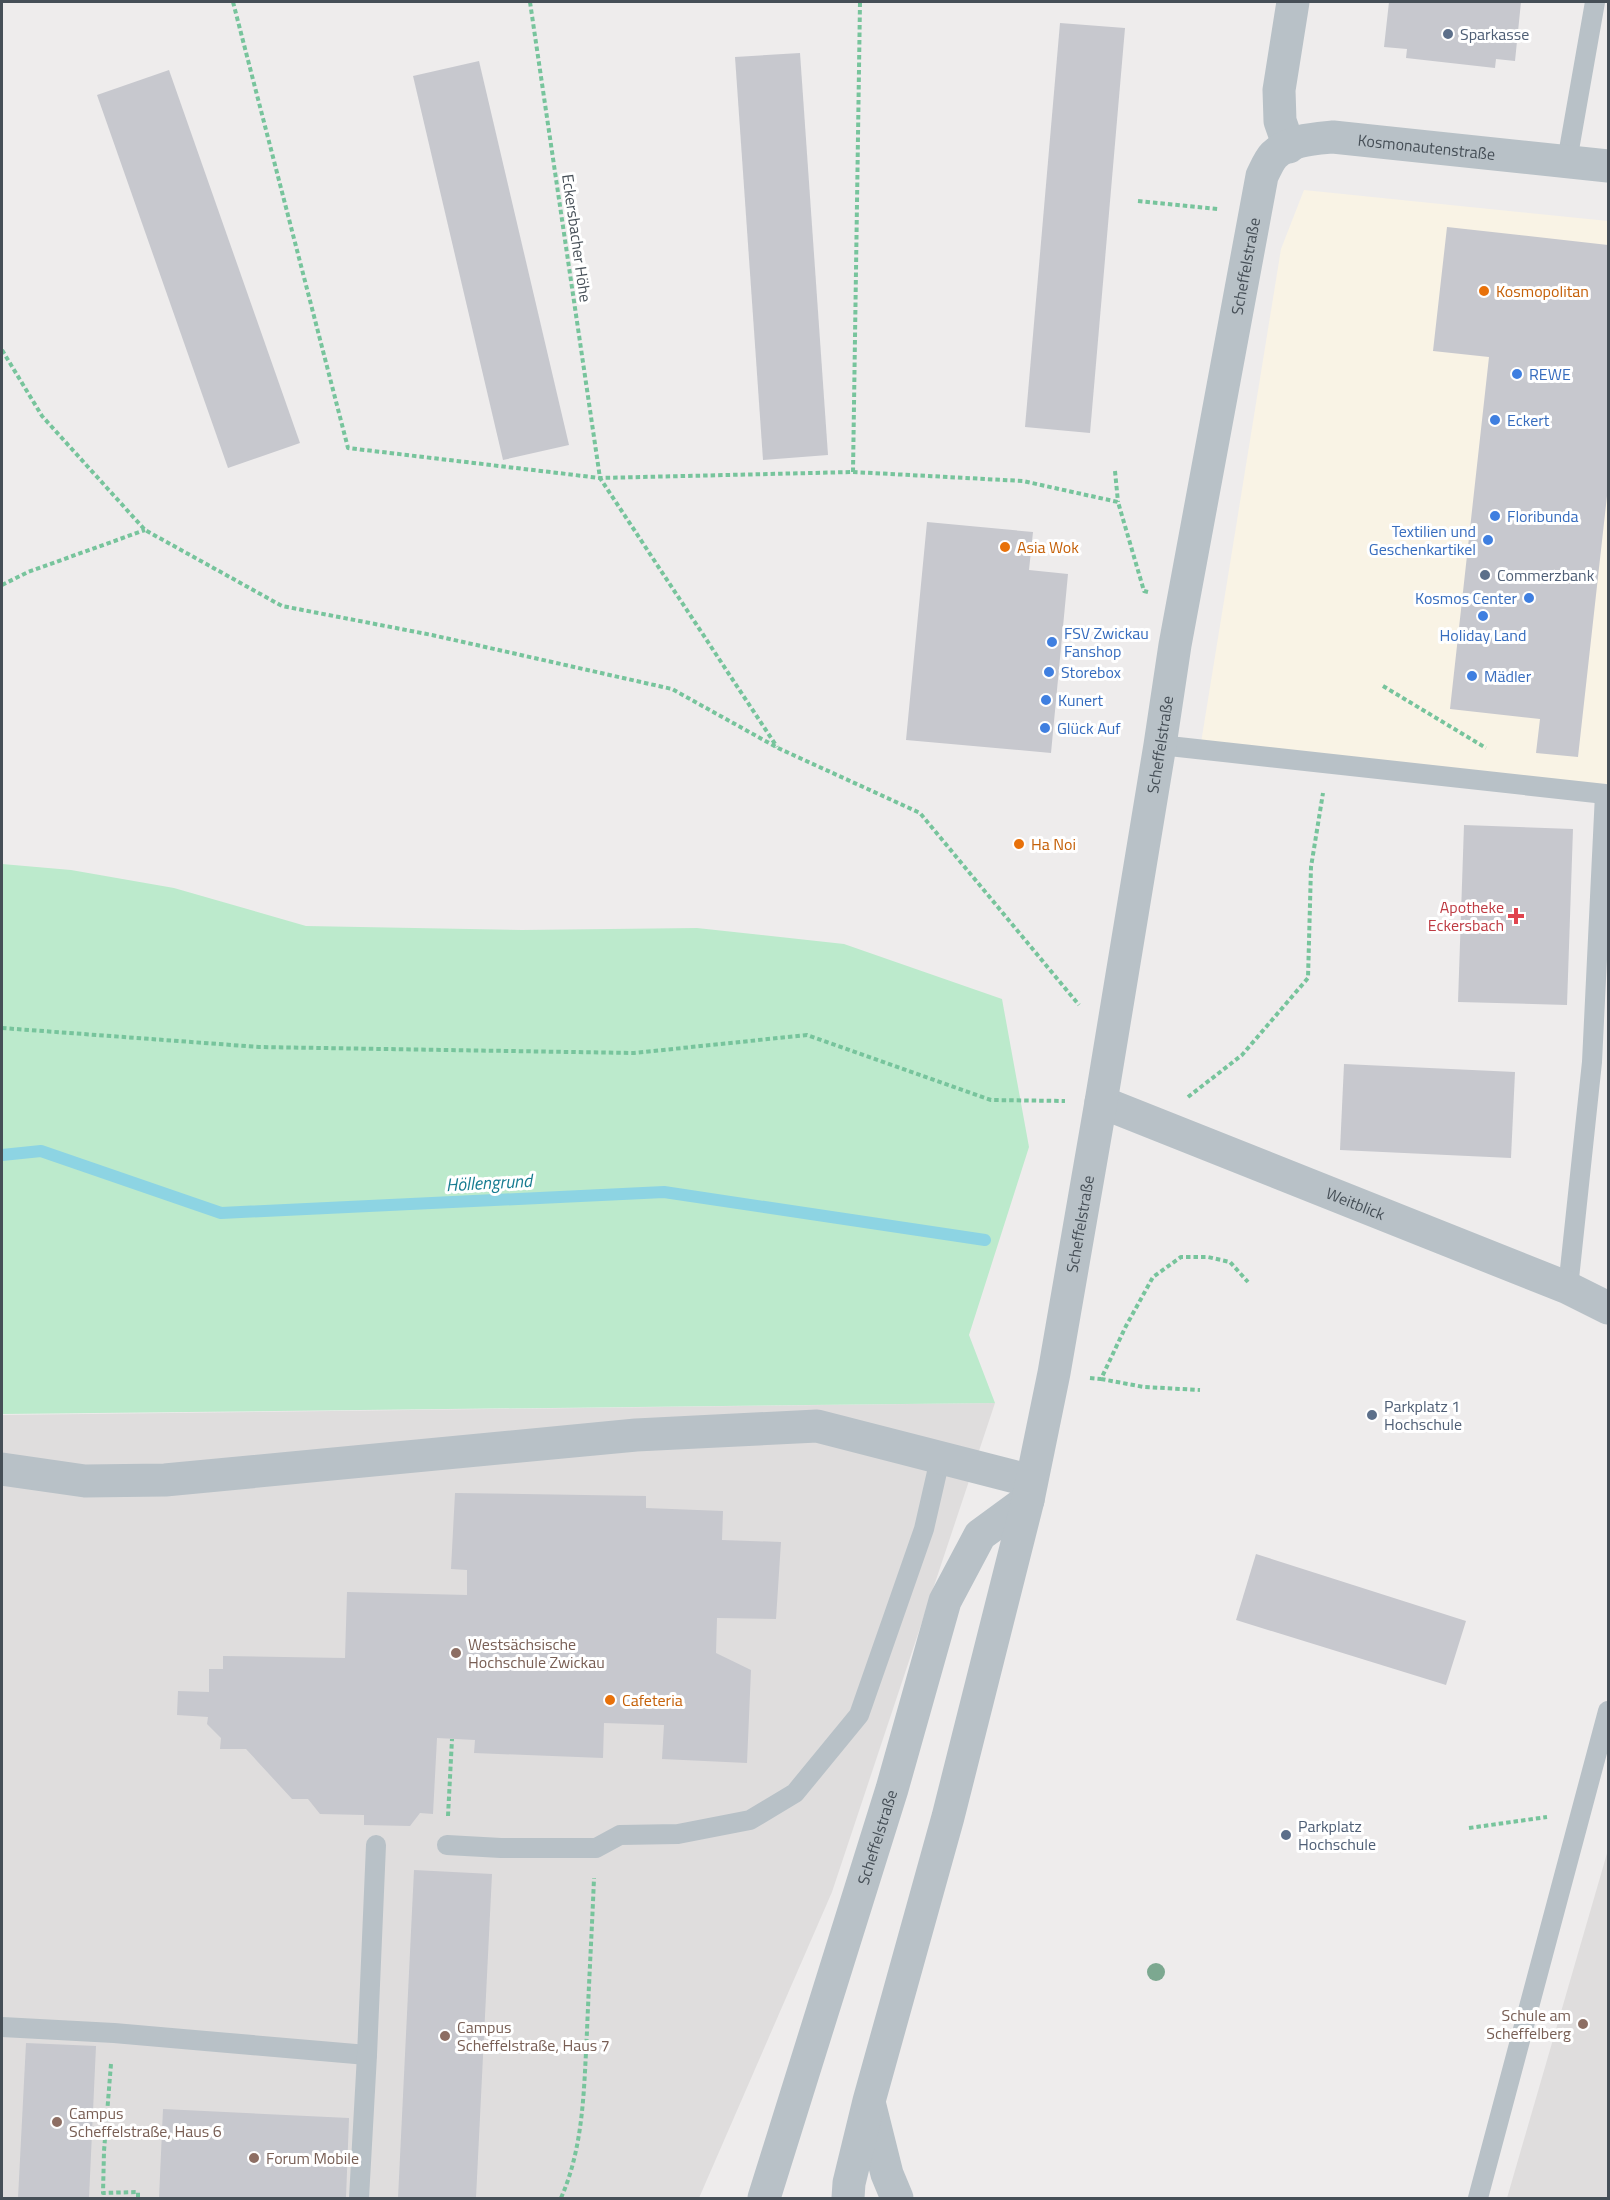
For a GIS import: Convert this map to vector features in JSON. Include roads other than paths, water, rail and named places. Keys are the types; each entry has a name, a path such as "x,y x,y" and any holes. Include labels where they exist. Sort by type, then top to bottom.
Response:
{"street":[{"path":"1289,147 1281,121 1279,90 1293,2"},
{"name":"Kosmonautenstraße","path":"1289,147 1303,140 1333,137 1608,166"},
{"name":"Scheffelstraße","path":"848,2199 849,2183 868,2101 948,1817 1030,1491 1054,1373 1101,1102 1175,645 1255,212 1262,176 1274,156 1289,147"},
{"name":"Weitblick","path":"1101,1102 1568,1288 1608,1308"},
{"path":"2,1469 85,1481 165,1480 636,1435 817,1426 940,1459 1030,1491"},
{"name":"Scheffelstraße","path":"764,2199 892,1788 945,1601 980,1535 1030,1491"},
{"path":"868,2101 887,2175 897,2199"}],"lane":[{"path":"1567,160 1595,2"},
{"path":"1160,745 1605,794 1592,1062 1568,1288"},
{"path":"447,1845 501,1848 596,1848 620,1835 678,1834 750,1820 795,1793 859,1715 924,1529 940,1459"},
{"path":"1478,2199 1608,1711"},
{"path":"359,2199 376,1845"},
{"path":"2,2027 114,2033 367,2055"}],"waterway":[{"name":"Höllengrund","path":"2,1155 41,1151 221,1213 664,1192 985,1240"}],"place":[{"name":"Sparkasse","path":"1448,34"},
{"name":"Kosmopolitan","path":"1484,291"},
{"name":"REWE","path":"1517,374"},
{"name":"Eckert","path":"1495,420"},
{"name":"Floribunda","path":"1495,516"},
{"name":"Textilien und Geschenkartikel","path":"1488,540"},
{"name":"Asia Wok","path":"1005,547"},
{"name":"Commerzbank","path":"1485,575"},
{"name":"Kosmos Center","path":"1529,598"},
{"name":"Holiday Land","path":"1483,616"},
{"name":"FSV Zwickau Fanshop","path":"1052,642"},
{"name":"Storebox","path":"1049,672"},
{"name":"Mädler","path":"1472,676"},
{"name":"Kunert","path":"1046,700"},
{"name":"Glück Auf","path":"1045,728"},
{"name":"Ha Noi","path":"1019,844"},
{"name":"Apotheke Eckersbach","path":"1516,916"},
{"name":"Parkplatz 1 Hochschule","path":"1372,1415"},
{"name":"Westsächsische Hochschule Zwickau","path":"456,1653"},
{"name":"Cafeteria","path":"610,1700"},
{"name":"Parkplatz Hochschule","path":"1286,1835"},
{"name":"Schule am Scheffelberg","path":"1583,2024"},
{"name":"Campus Scheffelstraße, Haus 7","path":"445,2036"},
{"name":"Campus Scheffelstraße, Haus 6","path":"57,2122"},
{"name":"Forum Mobile","path":"254,2158"}]}
